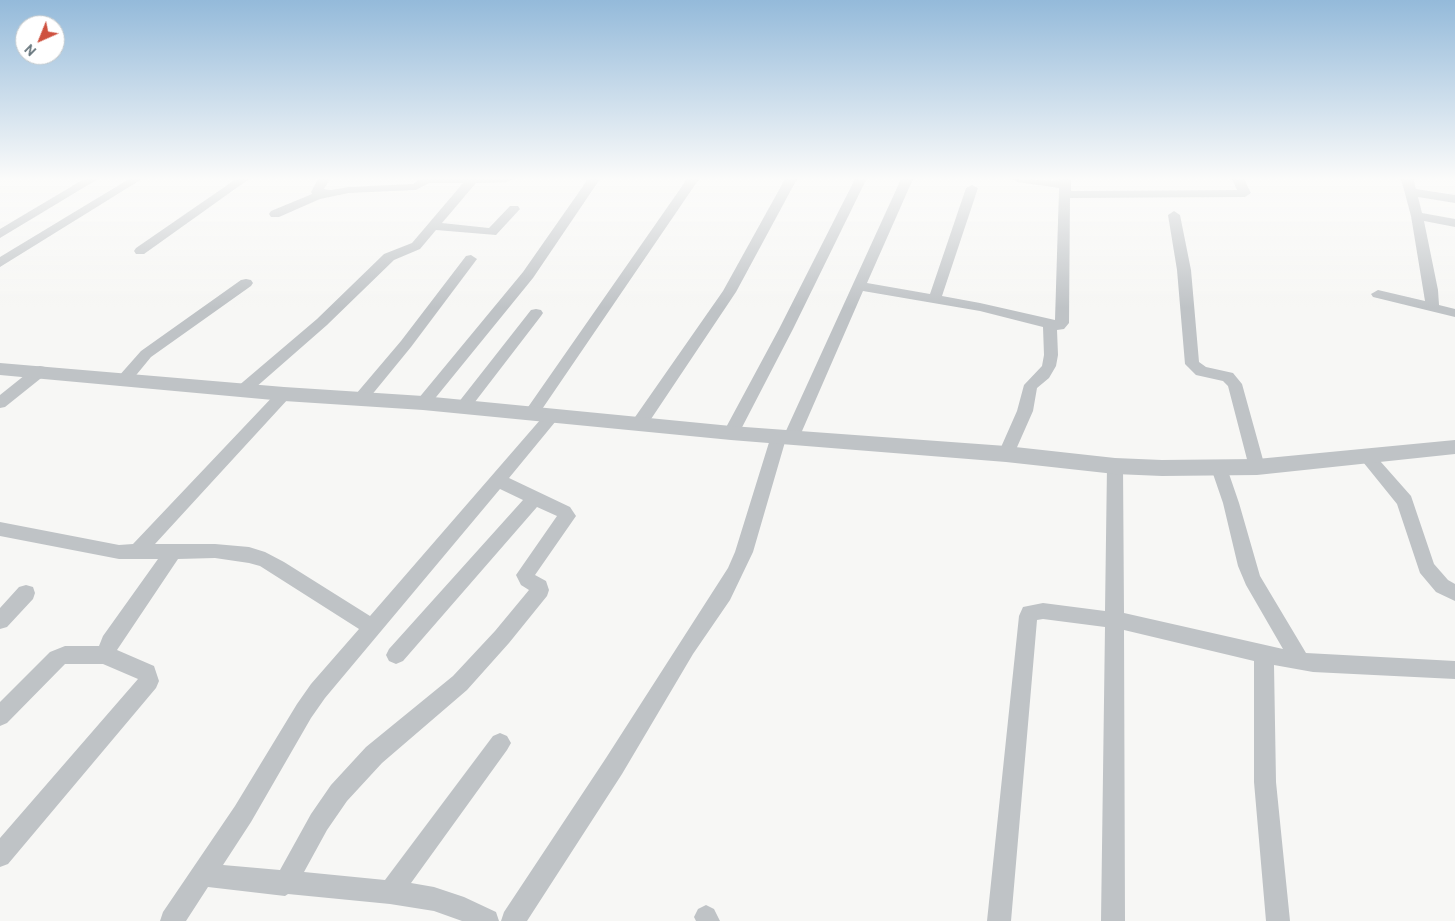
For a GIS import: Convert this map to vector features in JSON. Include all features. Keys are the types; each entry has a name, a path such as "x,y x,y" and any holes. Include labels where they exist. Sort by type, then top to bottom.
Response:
{"street":[{"path":"0,234 20,222"},
{"path":"0,263 7,261 65,222"},
{"path":"140,251 182,222"},
{"path":"242,391 322,322 389,257 416,246 436,222"},
{"path":"433,226 492,232 503,222"},
{"path":"423,403 528,275 564,222"},
{"path":"532,414 664,222"},
{"path":"639,424 729,292 767,222"},
{"path":"731,433 786,329 839,222"},
{"path":"513,921 614,766 686,648 736,572 785,437 887,222"},
{"path":"935,298 961,222"},
{"path":"858,286 935,298 1014,314 1059,326 1062,323 1064,222"},
{"path":"1175,222 1184,270 1192,364 1201,371 1222,374 1232,380 1257,467"},
{"path":"1418,222 1431,290 1432,307"},
{"path":"361,398 406,344 471,258"},
{"path":"123,381 146,354 246,283"},
{"path":"1378,294 1455,313"},
{"path":"463,407 536,313"},
{"path":"1006,454 1025,411 1031,386 1044,374 1049,366 1051,356 1050,325"},
{"path":"0,369 40,371 123,381 242,391 423,403 731,433 1006,454 1115,466 1257,467 1455,447"},
{"path":"0,403 40,371"},
{"path":"137,552 284,394"},
{"path":"172,921 243,814 304,711 344,659 552,416"},
{"path":"1367,457 1404,502 1426,568 1442,586 1455,593"},
{"path":"1113,921 1115,466"},
{"path":"1219,468 1231,503 1252,579 1300,660"},
{"path":"285,884 319,822 339,794 374,754 460,683 502,637 538,592 539,587 527,579 525,575 567,516 564,512 498,480"},
{"path":"396,655 535,498"},
{"path":"0,529 109,551 234,552 265,560 372,627"},
{"path":"107,656 110,642 172,553"},
{"path":"0,621 26,593"},
{"path":"999,921 1028,616 1034,611 1114,619 1264,654 1313,663 1455,670"},
{"path":"1264,654 1265,782 1278,921"},
{"path":"0,716 56,658 65,656 107,656 147,673 149,680 0,856"},
{"path":"390,892 500,743"},
{"path":"204,875 285,884 390,892 434,899 456,905 487,921"}]}
